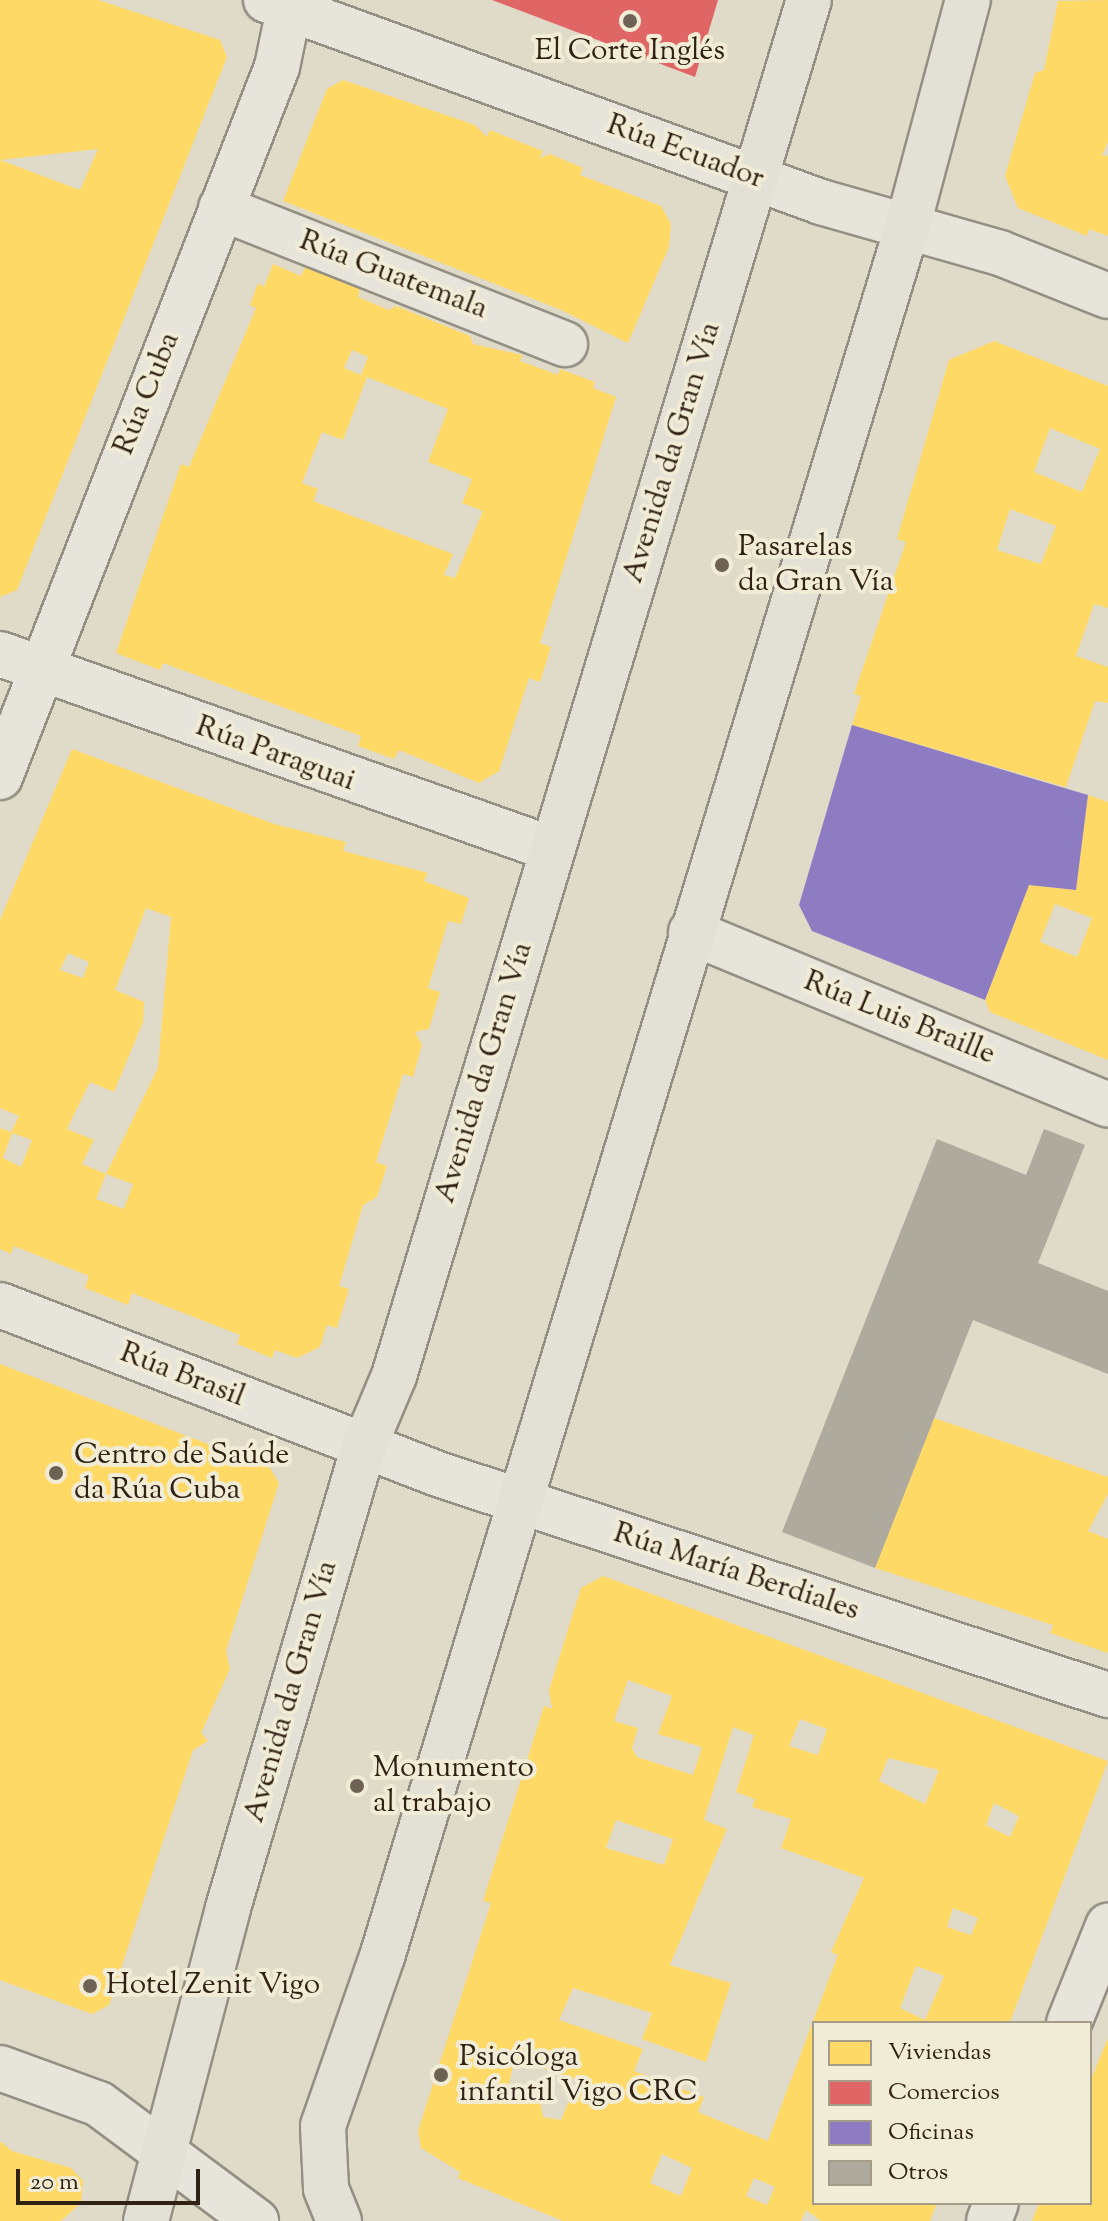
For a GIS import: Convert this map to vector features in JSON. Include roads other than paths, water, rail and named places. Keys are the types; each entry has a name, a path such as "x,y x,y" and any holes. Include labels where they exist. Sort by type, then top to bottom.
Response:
{"main road":[{"name":"Avenida da Gran Vía","path":"146,2221 364,1447 394,1376 758,179 809,0"},
{"path":"339,2221 326,2188 323,2126 520,1502 908,225 968,0"}],"street":[{"name":"Rúa Ecuador","path":"278,4 758,179 908,225 1108,296"},
{"name":"Rúa Cuba","path":"0,777 277,67 278,4"},
{"name":"Rúa Guatemala","path":"221,208 565,344"},
{"name":"Rúa Paraguai","path":"0,654 552,849"},
{"name":"Rúa Luis Braille","path":"691,932 1108,1105"},
{"name":"Rúa Brasil","path":"0,1305 364,1447"},
{"name":"Rúa María Berdiales","path":"364,1447 520,1502 1108,1695"},
{"path":"1070,2021 1108,1926"},
{"path":"0,2068 99,2104 165,2148 256,2221"}],"place":[{"name":"El Corte Inglés","path":"630,21"},
{"name":"Pasarelas da Gran Vía","path":"722,565"},
{"name":"Centro de Saúde da Rúa Cuba","path":"56,1473"},
{"name":"Monumento al trabajo","path":"357,1786"},
{"name":"Hotel Zenit Vigo","path":"90,1986"},
{"name":"Psicóloga infantil Vigo CRC","path":"441,2075"}]}
